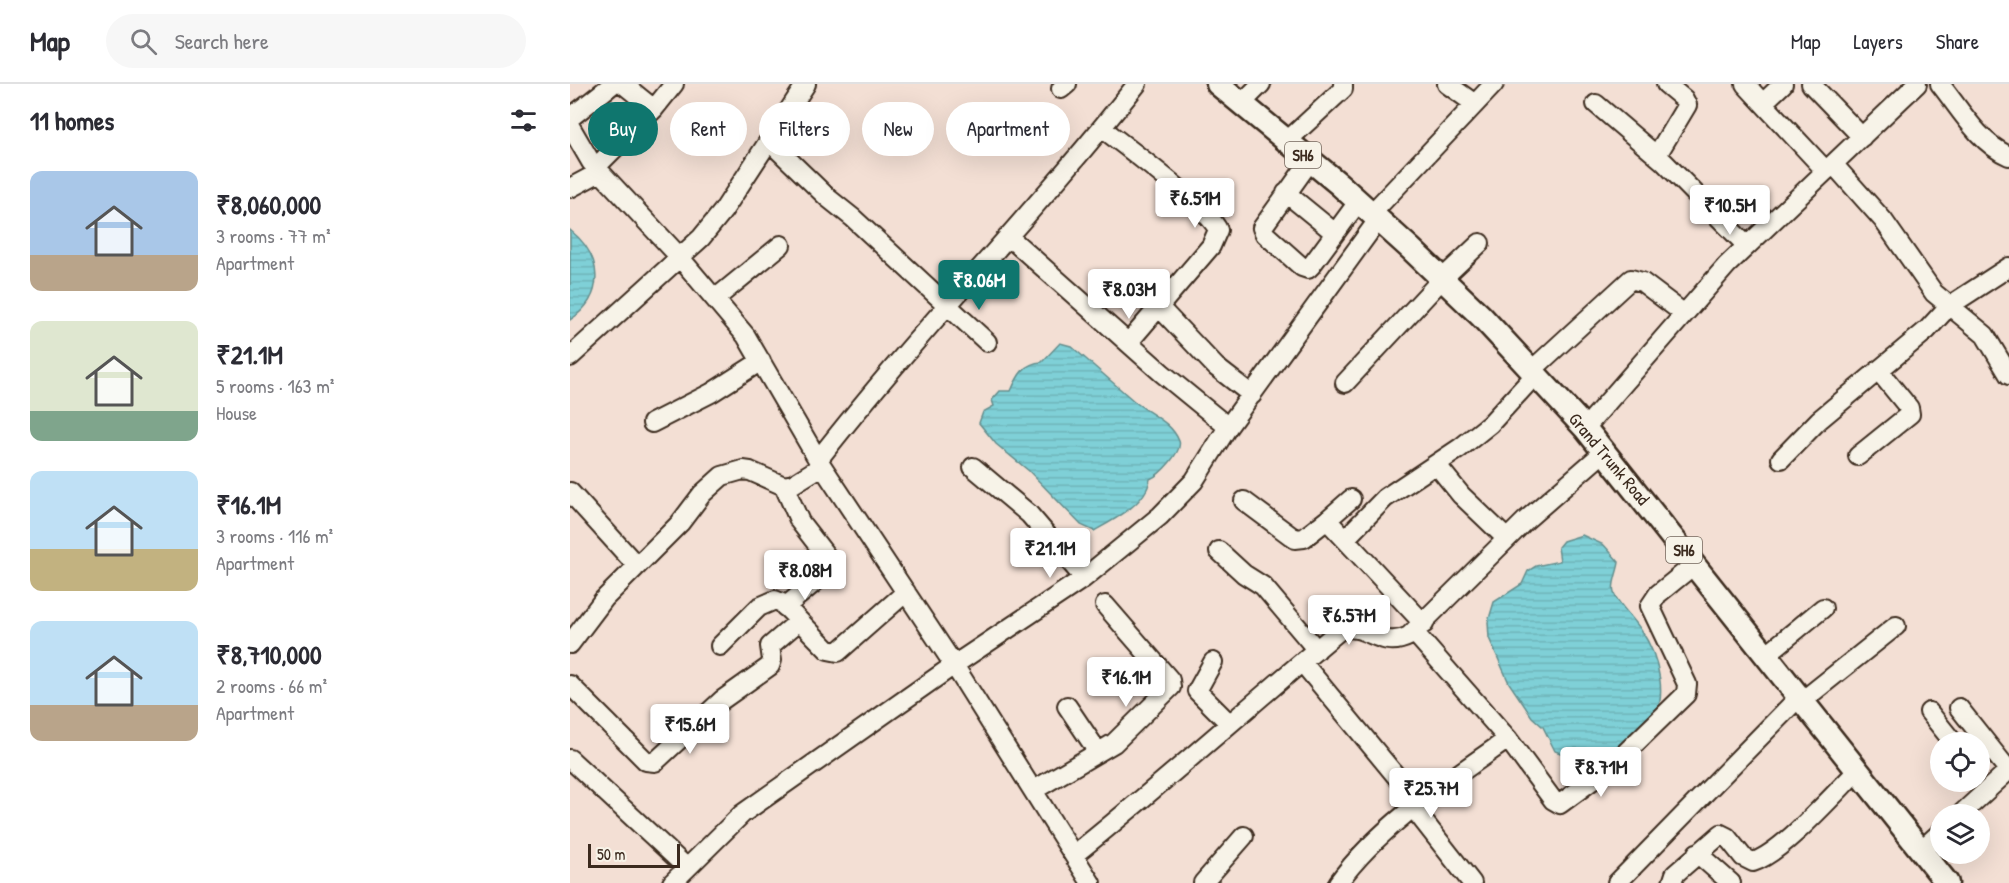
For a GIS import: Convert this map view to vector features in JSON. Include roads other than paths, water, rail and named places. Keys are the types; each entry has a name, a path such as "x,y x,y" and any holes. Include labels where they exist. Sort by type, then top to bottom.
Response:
{"main road":[{"name":"Grand Trunk Road","path":"1218,84 1378,220 1442,279 1534,372 1585,428 1921,850 1942,881"}],"street":[{"path":"570,118 613,84"},
{"path":"623,84 645,102"},
{"path":"658,104 674,84"},
{"path":"570,644 604,599 722,476 743,470 750,471 784,486 793,484 820,463 875,387 1009,237 1137,84"},
{"path":"1241,104 1261,84"},
{"path":"1287,141 1316,112 1328,105 1343,89 1343,84"},
{"path":"1447,84 1475,104"},
{"path":"572,765 681,878 742,814 963,679 1126,546 1187,488 1228,427 1378,220 1494,84"},
{"path":"1657,155 1687,105 1684,99 1666,84"},
{"path":"1745,84 1883,220 1934,292 1979,328 2007,365"},
{"path":"1763,103 1783,84"},
{"path":"1811,84 1862,137"},
{"path":"1940,84 1982,137 1993,148 2009,156"},
{"path":"792,102 801,86"},
{"path":"1585,428 1683,313 1746,245 1862,137 1910,86"},
{"path":"1596,105 1657,155 1746,245"},
{"path":"570,126 598,169 680,258 746,336 820,463 963,679 1075,854 1091,883"},
{"path":"1102,128 1195,205 1215,223 1218,230 1211,246 1128,343"},
{"path":"570,188 598,169 610,156"},
{"path":"570,357 640,290 680,258 723,211 760,156"},
{"path":"785,156 987,342"},
{"path":"1310,161 1263,224 1263,231 1302,267 1308,269 1335,233 1378,220"},
{"path":"1286,193 1335,233"},
{"path":"1009,237 1128,343 1228,427"},
{"path":"1345,383 1442,279 1480,243"},
{"path":"715,299 781,245"},
{"path":"1316,260 1339,275"},
{"path":"1781,459 1819,420 1927,330 1949,306 2009,267"},
{"path":"1345,538 1385,498 1437,464 1490,424 1534,372 1631,279 1642,282 1683,313"},
{"path":"1159,308 1216,367 1252,395"},
{"path":"652,423 711,393 761,361"},
{"path":"1858,456 1910,414 1909,408 1879,371"},
{"path":"1075,854 1145,798 1229,723 1340,630 1347,628 1392,642 1402,640 1419,628 1507,539 1604,452"},
{"path":"1437,464 1461,495 1507,539"},
{"path":"973,467 1014,499 1084,578"},
{"path":"784,486 800,522 834,566 785,607"},
{"path":"570,492 637,566"},
{"path":"1244,501 1295,539 1304,538 1351,500"},
{"path":"1327,520 1345,538 1419,628 1508,739 1553,800 1560,804 1595,781 1682,699 1687,688 1650,606 1658,594 1695,564"},
{"path":"1219,550 1244,574 1263,586 1317,650"},
{"path":"720,646 768,601 779,601 828,650 838,652 906,592"},
{"path":"1034,790 1129,731 1172,684 1105,604"},
{"path":"1766,655 1823,608"},
{"path":"570,685 646,761 655,762 722,700 770,666 772,660 770,646 799,621"},
{"path":"1617,883 1800,699 1896,626"},
{"path":"1214,662 1197,691 1229,723"},
{"path":"1302,662 1417,807 1472,883"},
{"path":"1067,706 1098,752"},
{"path":"1959,708 2009,770 1990,779"},
{"path":"1929,712 1945,732"},
{"path":"1338,883 1368,846 1508,739"},
{"path":"1672,883 1675,874 1721,834 1746,860 1753,862 1758,860 1781,843 1857,771"},
{"path":"1211,880 1244,836"},
{"path":"1921,850 1930,842"},
{"path":"1697,853 1731,883"}],"water":[{"path":"570,230 589,252 596,276 595,288 590,299 570,320"},
{"path":"1060,343 1071,346 1134,401 1165,423 1179,441 1178,451 1165,468 1150,479 1143,496 1120,516 1094,531 1081,525 1029,471 996,444 979,423 983,412 994,406 992,400 1000,391 1011,391 1026,367 1042,362"},
{"path":"1582,535 1604,545 1619,562 1614,593 1638,625 1653,652 1661,692 1655,717 1647,728 1597,768 1586,770 1573,765 1568,756 1555,751 1543,727 1532,717 1509,683 1489,638 1488,622 1494,602 1522,584 1528,571 1536,566 1560,561 1558,547 1563,541"}]}
